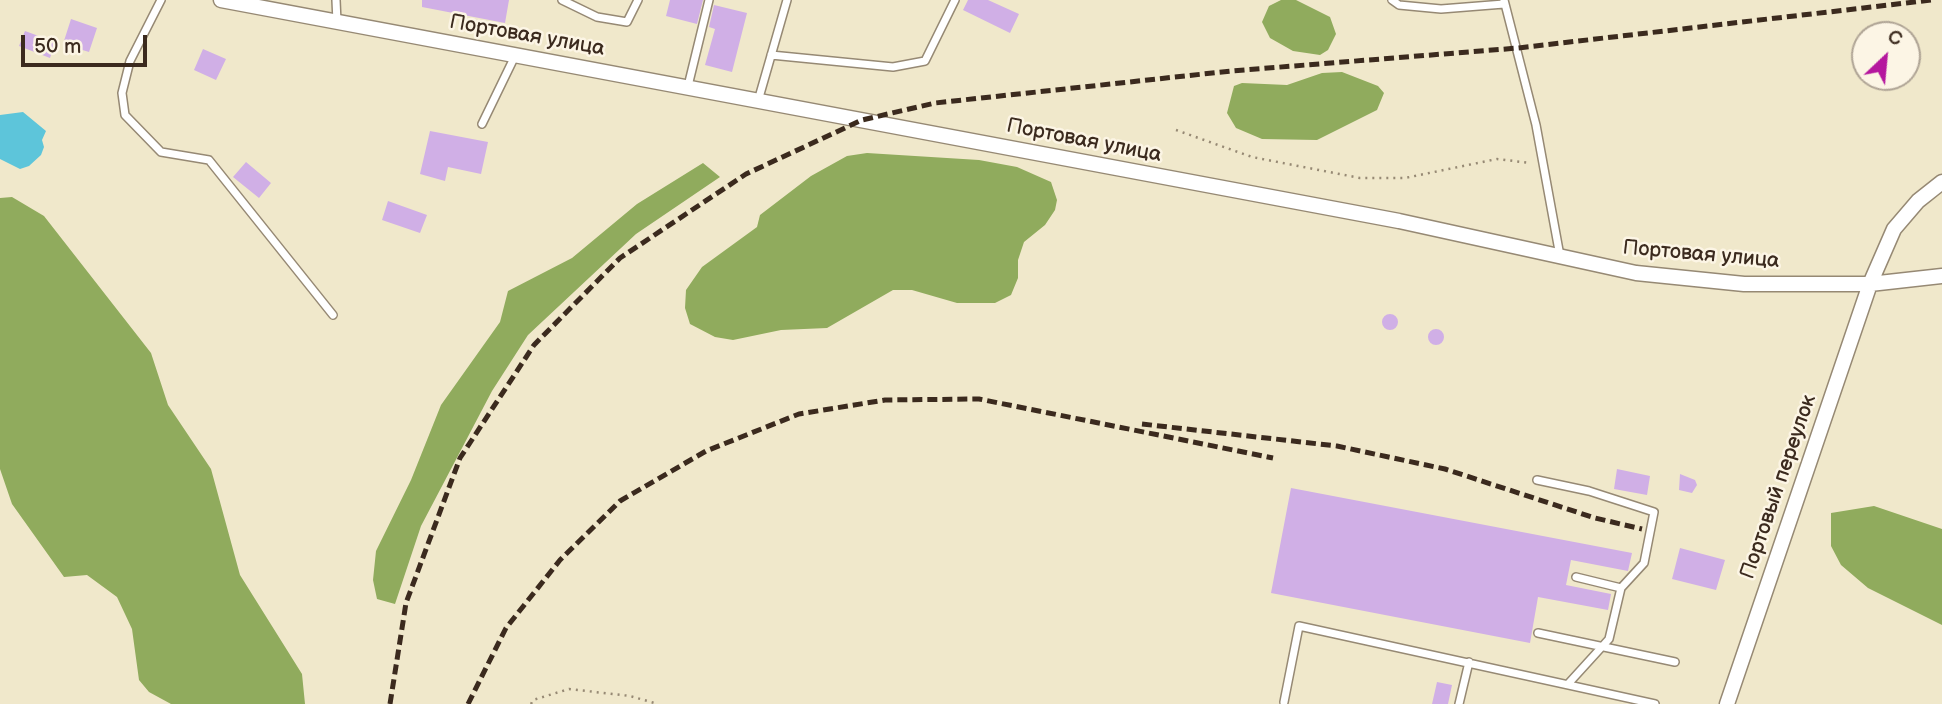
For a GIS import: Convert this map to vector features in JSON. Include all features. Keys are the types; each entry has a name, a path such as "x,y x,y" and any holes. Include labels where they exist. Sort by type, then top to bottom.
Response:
{"street":[{"name":"Портовая улица","path":"220,0 1386,219 1636,273 1744,284 1870,285 1942,276"},
{"name":"Портовый переулок","path":"1727,704 1870,285 1894,229 1918,201 1942,182"}],"lane":[{"path":"161,0 130,61 122,93 125,115 161,152 209,160 333,315"},
{"path":"336,0 337,22"},
{"path":"562,0 597,17 627,22 638,0"},
{"path":"688,86 709,0"},
{"path":"758,102 787,0"},
{"path":"771,55 893,67 925,61 955,0"},
{"path":"1392,0 1399,5 1441,9 1504,2 1536,125 1560,257"},
{"path":"482,124 515,55"},
{"path":"1537,480 1588,491 1654,512 1644,562 1621,588 1609,639 1568,684"},
{"path":"1576,577 1621,588"},
{"path":"1284,702 1299,625 1655,704"},
{"path":"1538,633 1675,662"},
{"path":"1459,704 1469,662"}],"path":[{"path":"1176,130 1252,157 1360,178 1405,178 1497,159 1544,165"},
{"path":"531,704 533,700 569,689 630,696 658,704"}],"green space":[{"path":"1281,0 1296,0 1330,17 1336,34 1328,50 1320,55 1293,51 1270,38 1262,22 1269,6"},
{"path":"1342,72 1378,86 1384,93 1377,110 1317,140 1262,139 1236,128 1227,113 1234,86 1242,83 1287,85 1322,73"},
{"path":"867,153 979,160 1017,167 1051,182 1057,200 1055,210 1045,225 1024,242 1018,260 1018,278 1011,295 995,303 957,303 912,290 893,290 827,328 781,330 733,340 715,337 690,324 685,308 686,290 702,267 757,227 760,215 811,176 847,156"},
{"path":"703,163 720,177 636,234 528,335 492,391 421,526 395,604 377,599 373,580 376,551 411,480 441,405 500,322 508,291 572,258 637,204"},
{"path":"12,197 44,216 151,353 168,405 211,469 240,575 302,674 305,704 171,704 149,692 139,680 132,629 117,597 87,575 64,577 12,504 0,469 0,198"},
{"path":"1874,506 1942,529 1942,625 1868,588 1841,565 1831,546 1831,513"}],"water":[{"path":"23,112 46,131 41,155 29,166 20,169 0,159 0,115"}],"building":[{"path":"422,0 509,0 505,23 422,7"},
{"path":"670,0 703,0 697,24 666,16"},
{"path":"968,0 988,0 1019,14 1010,33 963,10"},
{"path":"714,5 747,13 732,72 705,65 715,29 709,27"},
{"path":"71,19 97,28 89,52 63,44"},
{"path":"25,31 55,42 50,58 19,46"},
{"path":"203,49 226,59 216,80 194,70"},
{"path":"430,131 488,142 481,174 448,167 445,181 420,174"},
{"path":"246,162 271,183 259,198 233,177"},
{"path":"388,201 427,215 420,233 382,220"},
{"path":"1390,314 1398,322 1390,330 1382,322"},
{"path":"1436,329 1444,337 1436,345 1428,337"},
{"path":"1617,469 1650,476 1647,495 1614,489"},
{"path":"1680,474 1695,480 1697,485 1692,493 1679,490"},
{"path":"1291,488 1632,553 1628,571 1571,560 1566,585 1611,594 1608,610 1538,597 1530,643 1271,593"},
{"path":"1680,548 1725,560 1716,590 1672,579"},
{"path":"1437,682 1452,685 1448,704 1432,704"}],"railway":[{"path":"390,704 406,603 460,458 534,345 620,258 746,174 862,120 935,103 1231,71 1518,48 1932,0"},
{"path":"468,704 506,628 560,560 620,501 706,451 799,414 885,400 979,399 1273,458"},
{"path":"1142,424 1337,446 1445,469 1595,518 1642,529"}]}
